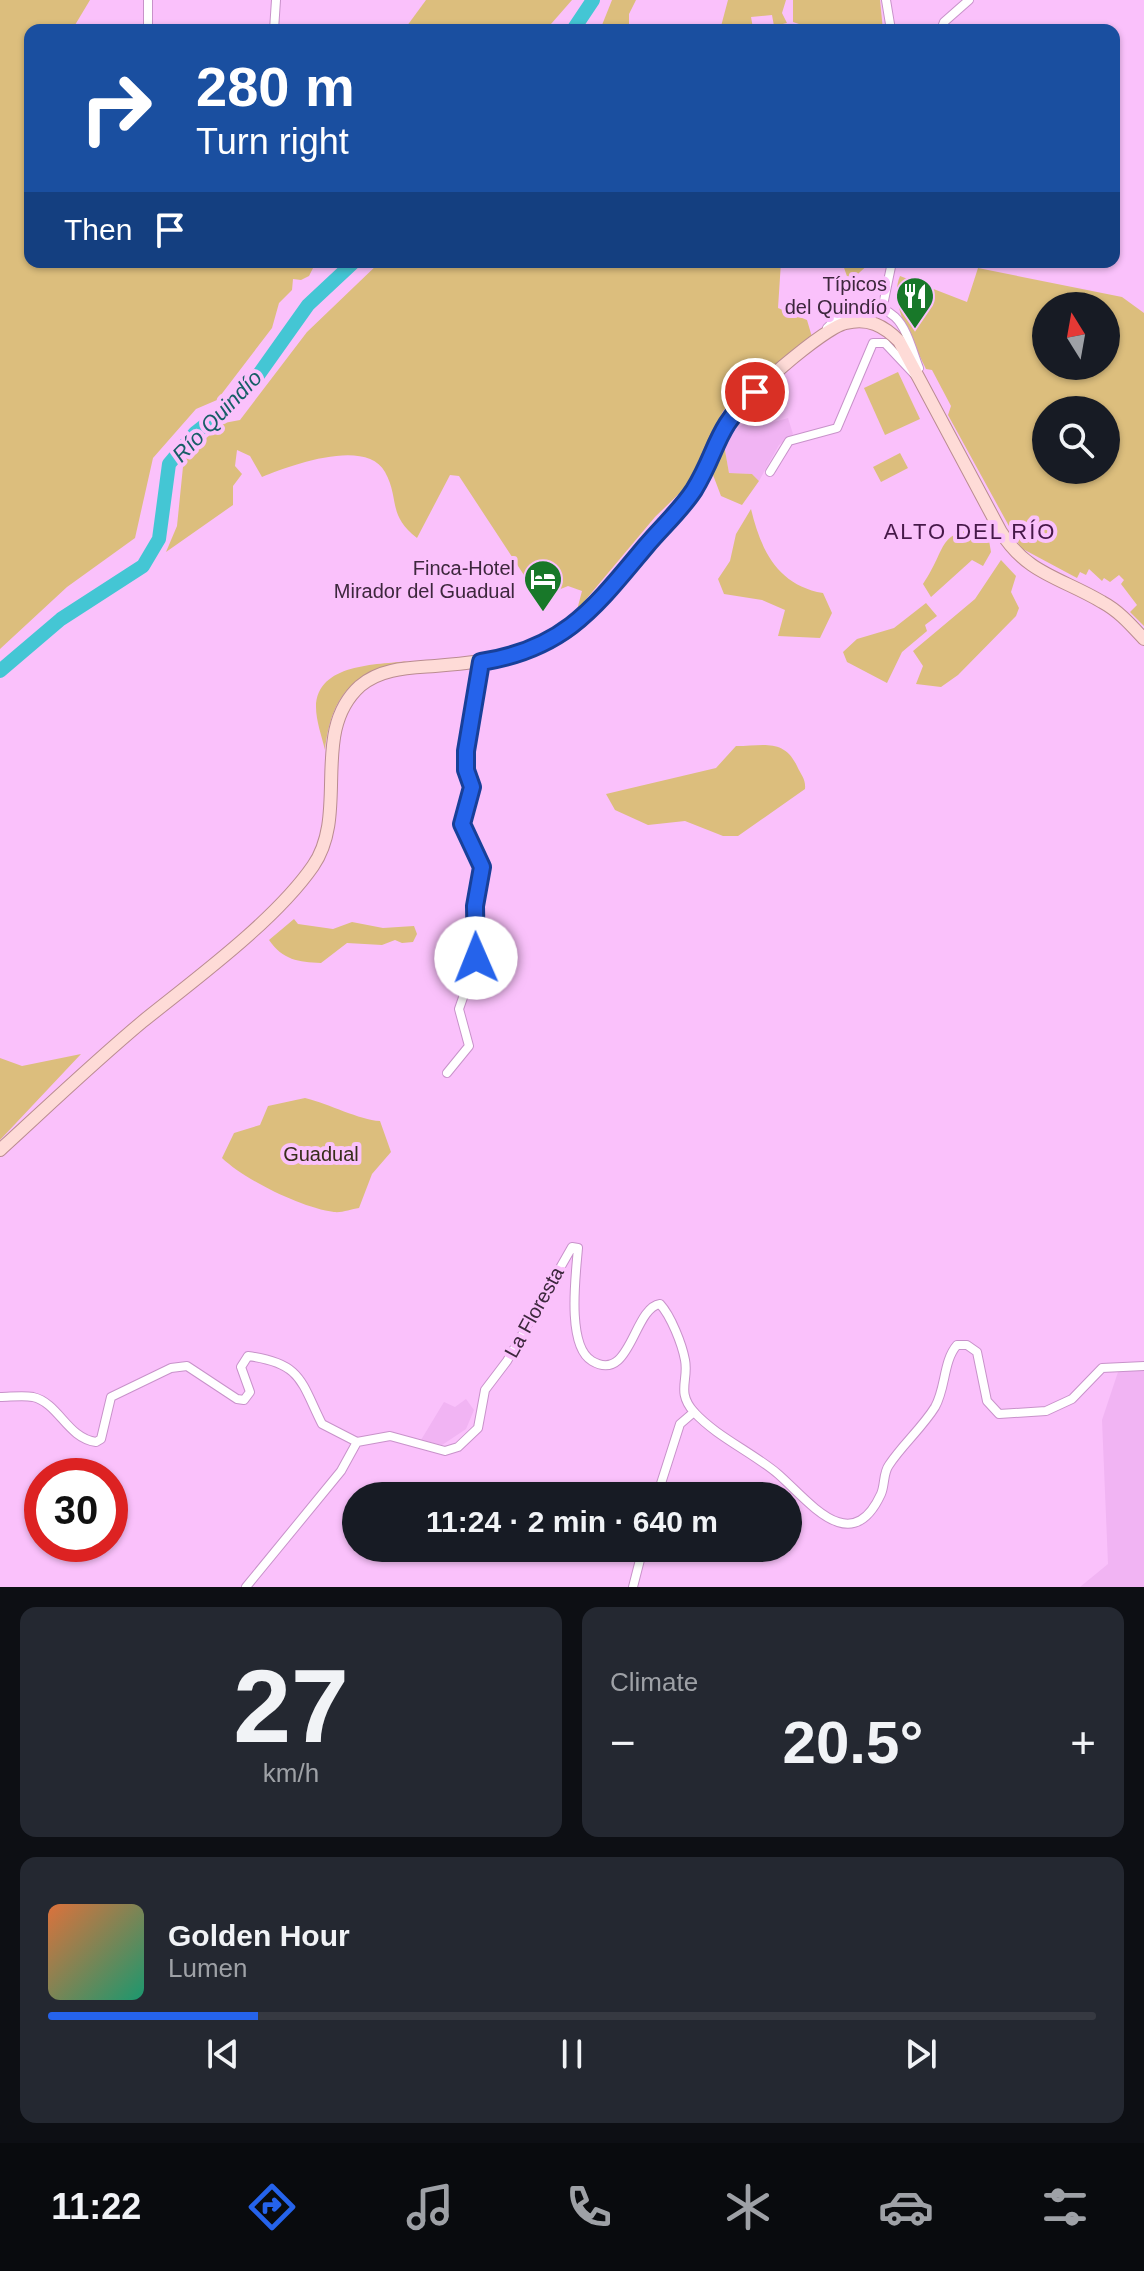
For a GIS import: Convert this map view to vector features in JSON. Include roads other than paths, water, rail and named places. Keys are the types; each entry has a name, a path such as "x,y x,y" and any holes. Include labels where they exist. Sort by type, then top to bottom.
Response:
{"main road":[{"path":"0,1150 136,1027 220,958 310,870 328,835 336,728 351,696 369,680 399,669 481,662 532,650 558,637 589,613 687,500 725,422 817,340 846,323 865,321 881,325 899,341 1018,556 1105,603 1144,639"}],"street":[{"path":"148,0 148,24"},
{"path":"274,24 276,0"},
{"path":"886,0 890,24"},
{"path":"943,24 969,0"},
{"path":"882,310 891,268"},
{"path":"817,340 848,311 865,307 882,310 899,323 947,432"},
{"path":"770,472 789,441 837,428 873,343 885,343 906,369 920,380"},
{"path":"447,1073 469,1046 459,1009 476,960 475,906 482,867 462,824 472,787 466,770 466,751 481,662"},
{"name":"La Floresta","path":"357,1442 390,1436 445,1451 468,1438 478,1428 485,1390 507,1361 569,1248 575,1246 578,1251 574,1277 582,1351 592,1362 616,1361 629,1348 647,1310 660,1304 667,1313 685,1360 682,1383 694,1412"},
{"path":"661,1482 680,1424 694,1412 776,1472 826,1519 842,1525 855,1522 869,1512 882,1492 886,1468 934,1408 944,1387 951,1352 957,1345 967,1345 977,1352 987,1401 999,1414 1046,1411 1072,1399 1102,1368 1144,1366"},
{"path":"0,1397 35,1397 48,1405 77,1435 96,1442 101,1439 111,1397 171,1368 187,1366 237,1399 244,1400 250,1392 241,1372 242,1359 248,1356 261,1358 290,1369 305,1383 322,1424 357,1442 341,1471 246,1587"},
{"path":"633,1587 639,1562"}],"waterway":[{"name":"Río Quindío","path":"577,24 593,0"},
{"name":"Río Quindío","path":"0,671 61,619 143,566 159,539 169,464 195,433 223,411 259,374 308,305 348,268"}],"place":[{"name":"Típicos del Quindío","path":"915,330"},
{"name":"Finca-Hotel Mirador del Guadual","path":"543,613"}],"district":[{"name":"ALTO DEL RÍO","path":"970,531"}],"park label":[{"name":"Guadual","path":"321,1154"}]}
